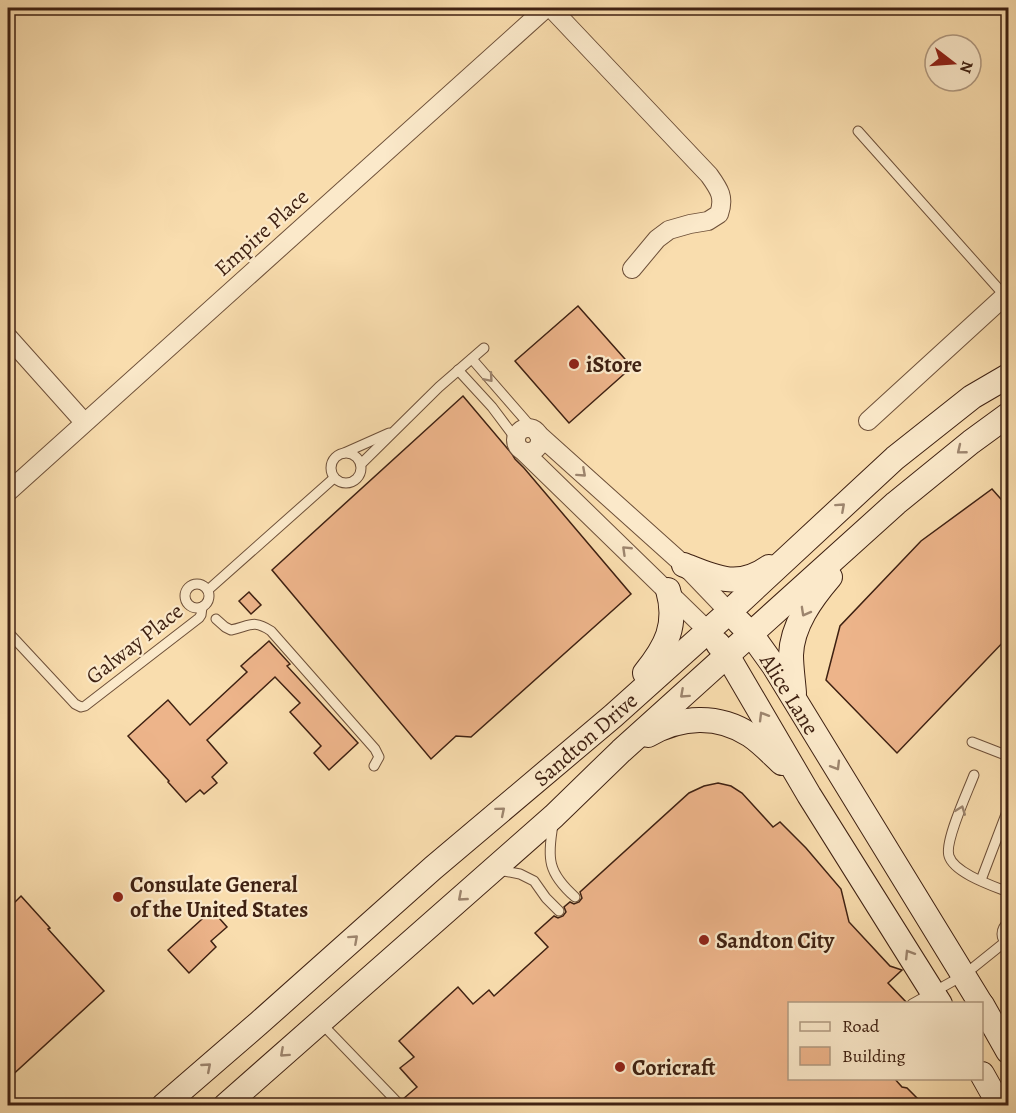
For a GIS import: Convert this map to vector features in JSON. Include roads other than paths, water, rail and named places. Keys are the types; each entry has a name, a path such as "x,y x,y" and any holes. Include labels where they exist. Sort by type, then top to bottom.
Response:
{"main road":[{"name":"Sandton Drive","path":"163,1106 433,868 613,716 895,458 972,397 1008,376"},
{"name":"Sandton Drive","path":"225,1106 554,816 621,752 896,503 970,442 1008,415"},
{"path":"794,699 791,654 795,634 803,614 819,591 896,503"},
{"path":"684,565 722,579 746,579 759,575 798,546"},
{"path":"613,716 662,650 668,637 672,614 668,590"},
{"name":"Alice Lane","path":"729,612 751,634 774,666 980,1002"},
{"name":"Alice Lane","path":"707,630 727,655 929,1000"},
{"path":"621,752 674,723 709,719 733,725 751,736 786,766 809,795"},
{"name":"Alice Lane","path":"983,1007 1008,1051"},
{"path":"983,1077 1000,1106"}],"street":[{"name":"Empire Place","path":"8,492 546,8"},
{"path":"551,8 720,189 722,206 719,214 708,222 669,230 657,238 632,269"},
{"path":"868,421 1007,294"},
{"path":"8,337 84,422"},
{"path":"520,445 519,432 525,428 535,431"},
{"name":"Alice Lane","path":"535,431 684,565 729,612"},
{"name":"Alice Lane","path":"520,445 707,630"}],"lane":[{"path":"858,131 1007,294"},
{"path":"361,464 394,430 484,348"},
{"path":"472,358 535,431"},
{"path":"458,370 492,407 520,445"},
{"path":"344,453 353,454 361,464 360,474 353,482 343,483 334,478 331,465 336,457 344,453 394,430"},
{"path":"208,590 334,478"},
{"path":"197,584 205,586 208,590 208,602 202,607 190,607 185,600 185,592 190,586 197,584"},
{"name":"Galway Place","path":"8,632 75,704 85,706 199,618 202,607"},
{"path":"216,619 231,630 259,624 271,631 375,749 379,757 374,766"},
{"path":"972,742 1008,756"},
{"path":"974,775 947,844 949,857 958,869 1008,892"},
{"path":"984,882 1008,809"},
{"path":"554,816 549,847 552,870 564,887 575,897"},
{"path":"494,869 520,874 534,881 546,898 560,911"},
{"path":"929,1000 1007,943 1003,939 1002,931 1008,923"},
{"path":"320,1022 400,1104"}],"place":[{"name":"iStore","path":"574,364"},
{"name":"Consulate General of the United States","path":"118,897"},
{"name":"Sandton City","path":"704,940"},
{"name":"Coricraft","path":"620,1067"}]}
